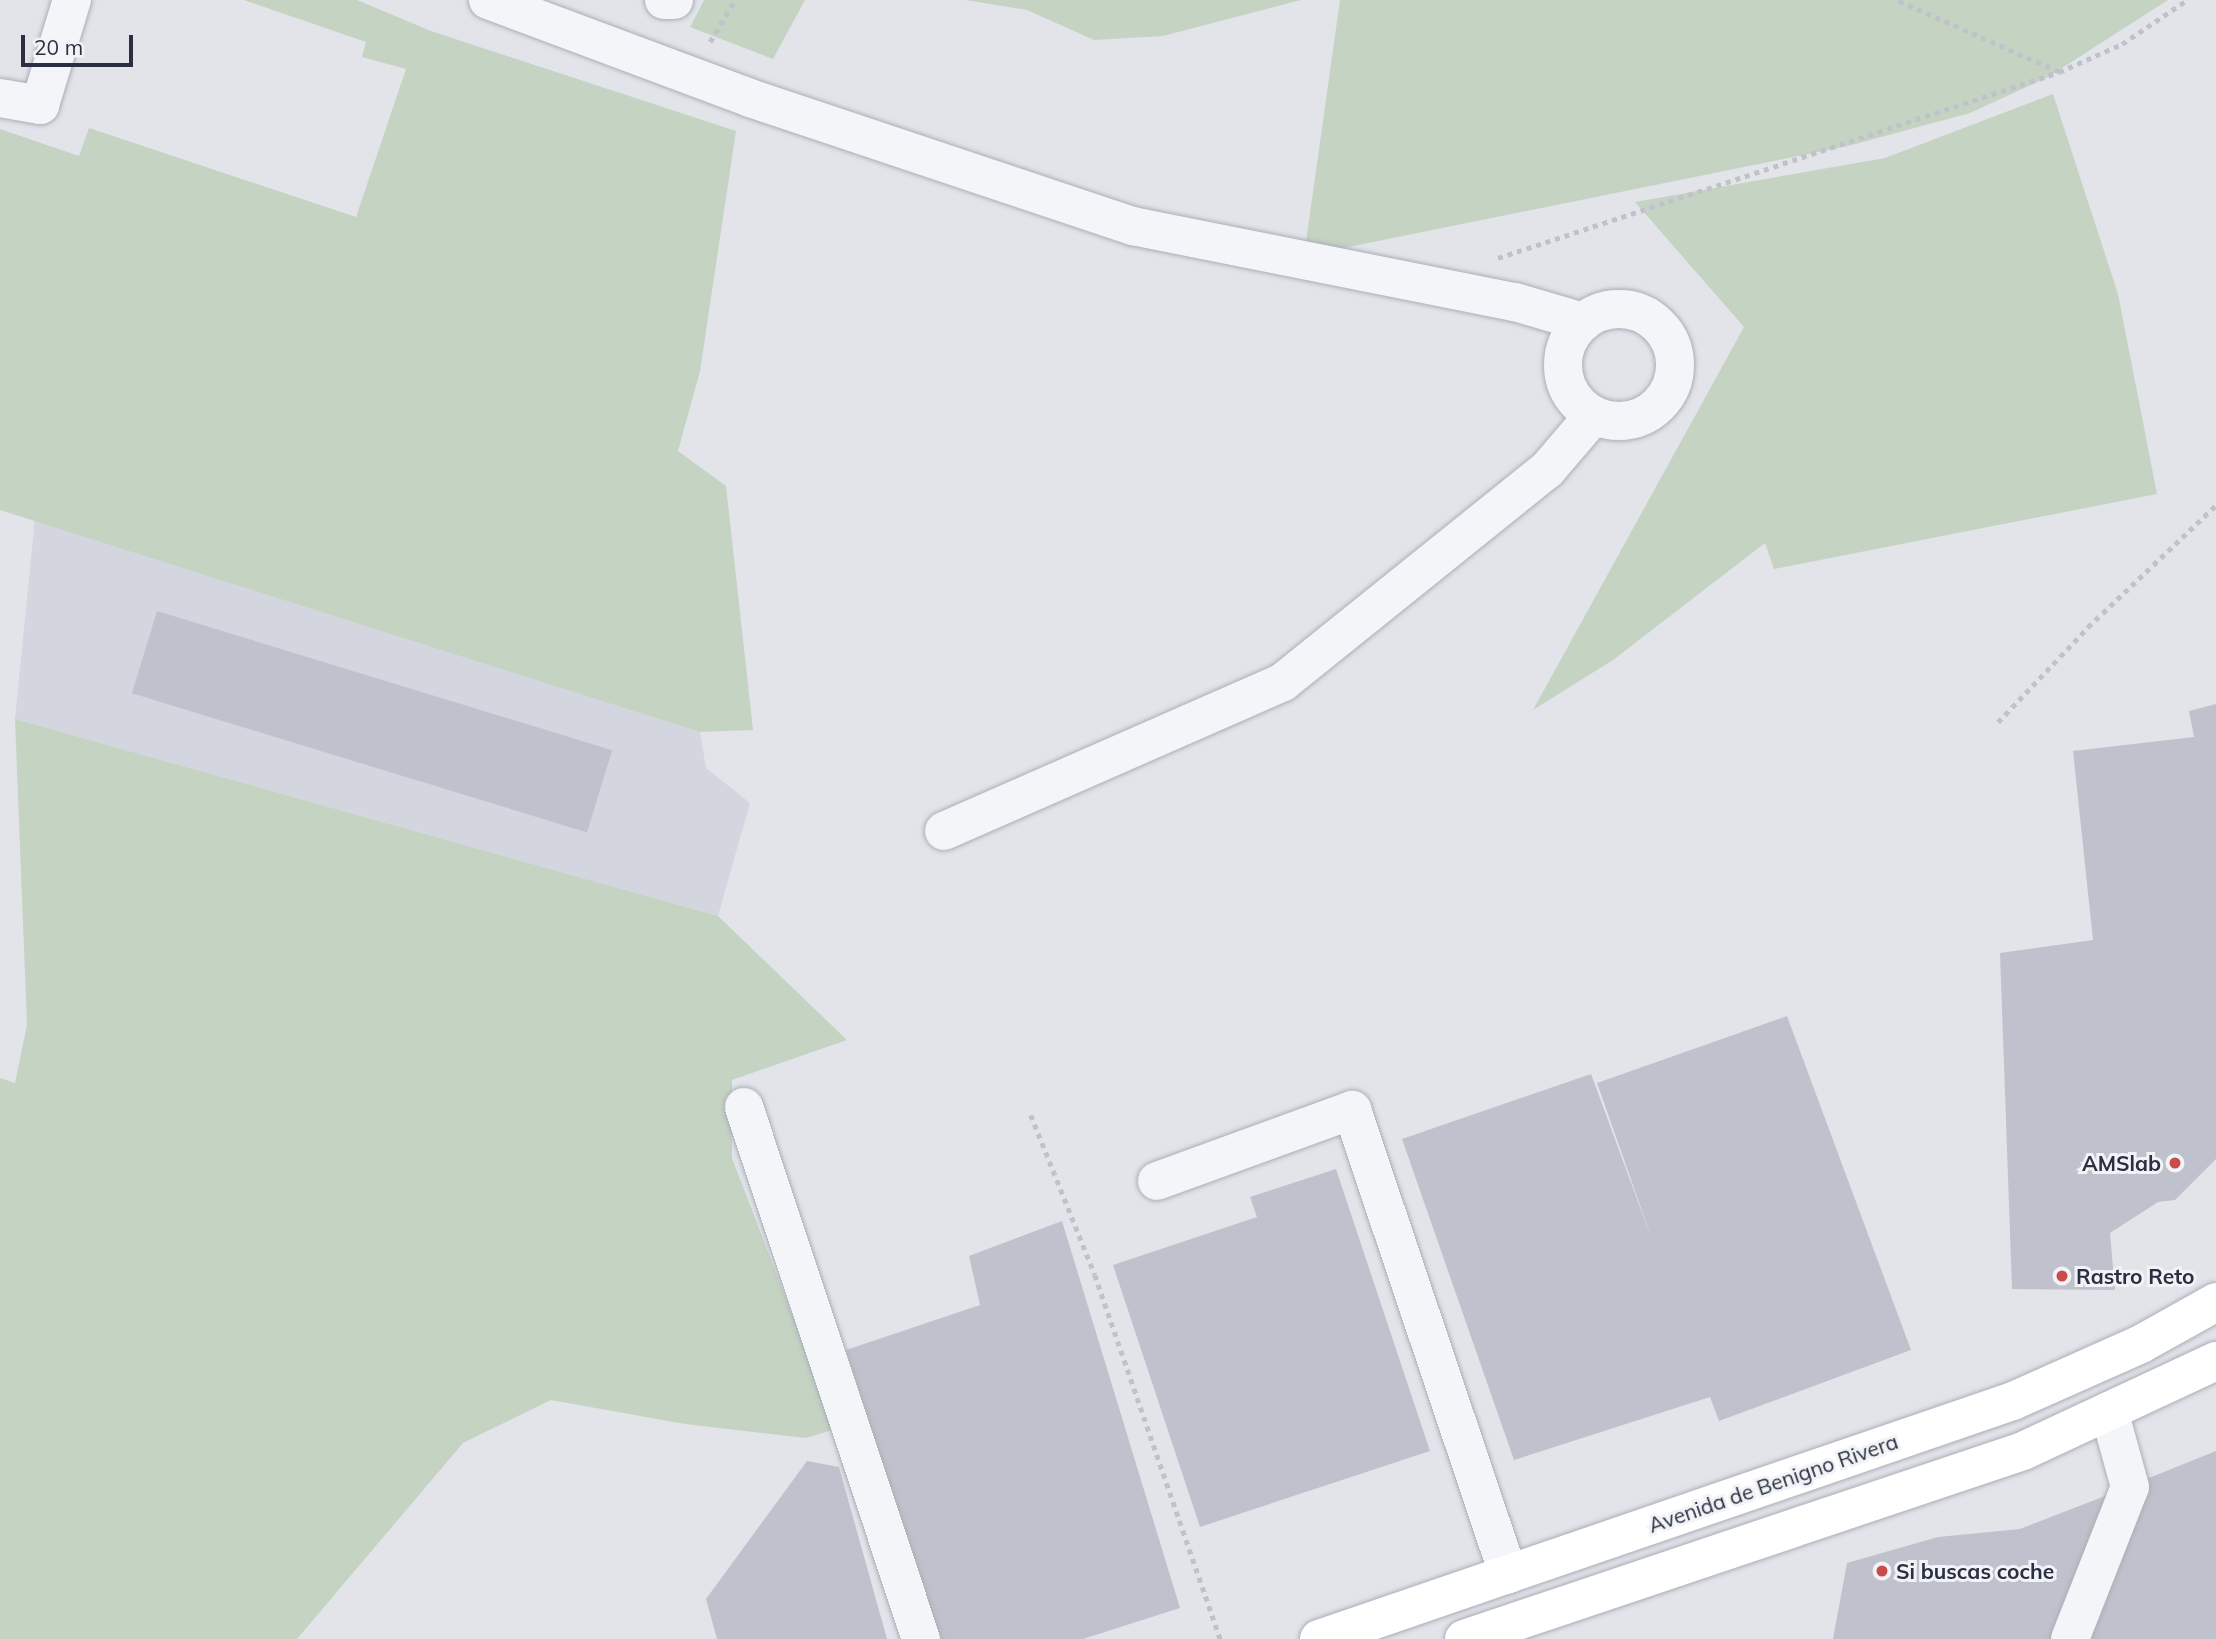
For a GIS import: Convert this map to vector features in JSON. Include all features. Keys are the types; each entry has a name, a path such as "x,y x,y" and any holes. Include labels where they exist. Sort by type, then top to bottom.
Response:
{"main road":[{"name":"Avenida de Benigno Rivera","path":"1319,1639 2013,1401 2141,1343 2216,1302"},
{"path":"1464,1639 2023,1451 2216,1361"}],"street":[{"path":"0,98 40,105 72,0"},
{"path":"488,0 750,98 1133,226 1515,302 1583,322"},
{"path":"664,0 674,0"},
{"path":"1632,310 1661,327 1675,358 1671,383 1658,405 1628,420 1594,415 1570,394 1563,371 1565,347 1583,322 1598,312 1632,310"},
{"path":"944,831 1283,682 1547,470 1594,415"},
{"path":"744,1107 921,1639"},
{"path":"1157,1181 1352,1110 1508,1574"},
{"path":"2070,1639 2130,1487 2109,1411"}],"path":[{"path":"710,42 735,0"},
{"path":"1896,0 2059,72"},
{"path":"1487,262 1588,224 2059,72 2122,44 2187,0"},
{"path":"1998,722 2088,627 2216,505"},
{"path":"1031,1115 1095,1275 1220,1639"}],"shaded area":[{"path":"35,518 700,732 706,768 750,803 718,916 15,719"}],"green space":[{"path":"244,0 357,0 431,31 736,131 700,371 678,451 726,486 753,730 700,732 0,510 0,129 79,156 89,128 356,217 406,69 362,57 366,42"},
{"path":"704,0 805,0 773,59 690,27"},
{"path":"965,0 1301,0 1163,36 1094,40 1027,10"},
{"path":"1340,0 2168,0 2048,77 1970,113 1848,146 1304,256"},
{"path":"2053,94 2118,294 2157,494 1774,569 1765,543 1613,660 1533,710 1744,327 1635,202 1885,158"},
{"path":"15,719 718,916 847,1040 732,1080 732,1158 836,1429 806,1438 685,1424 551,1400 463,1443 297,1639 0,1639 0,1078 15,1083 27,1025"}],"building":[{"path":"157,611 612,750 587,832 132,693"},
{"path":"2216,704 2216,1159 2175,1200 2158,1202 2110,1233 2115,1290 2012,1289 2000,953 2093,940 2073,751 2194,737 2189,711"},
{"path":"1787,1016 1911,1350 1719,1421 1710,1397 1514,1460 1402,1139 1591,1074 1654,1245 1597,1083"},
{"path":"1336,1169 1430,1451 1200,1527 1113,1265 1257,1217 1250,1197"},
{"path":"1062,1221 1180,1608 1083,1639 938,1639 846,1350 980,1305 969,1256"},
{"path":"2216,1451 2216,1639 2082,1639 2144,1480"},
{"path":"807,1461 839,1467 887,1639 717,1639 706,1599"},
{"path":"2113,1493 2056,1639 1833,1639 1847,1563 1938,1537 2020,1529"}],"place":[{"name":"AMSlab","path":"2175,1163"},
{"name":"Rastro Reto","path":"2062,1276"},
{"name":"Si buscas coche","path":"1882,1571"}]}
